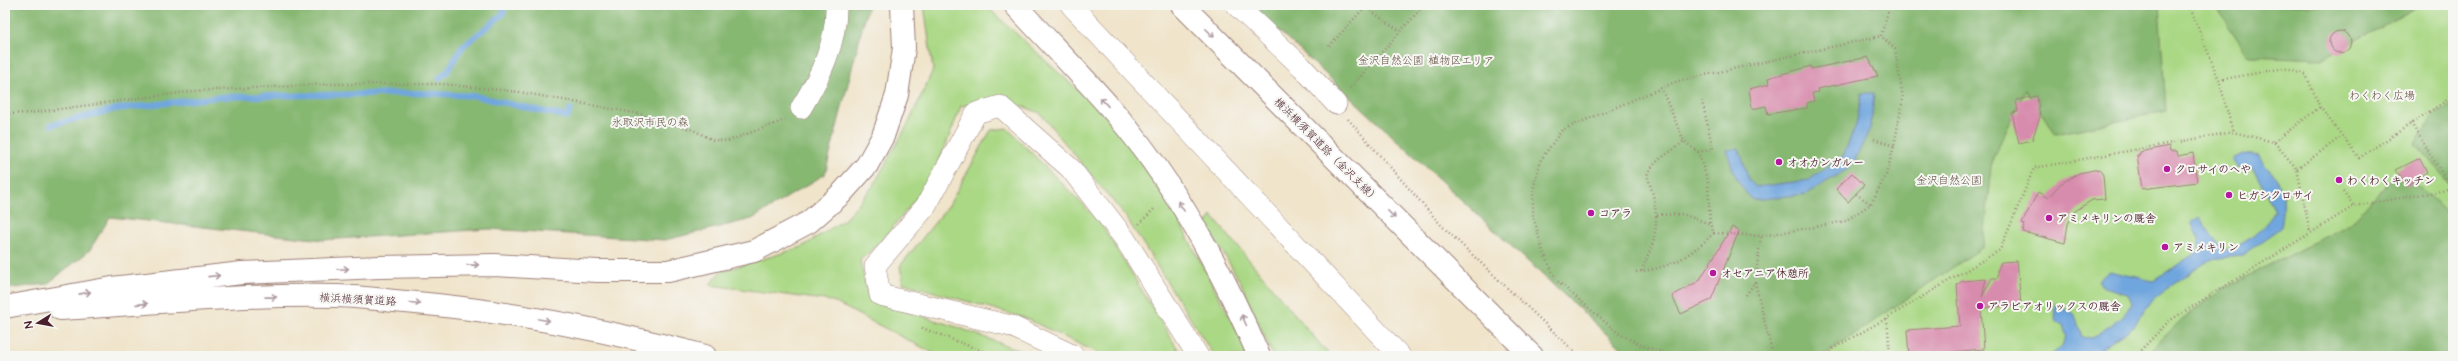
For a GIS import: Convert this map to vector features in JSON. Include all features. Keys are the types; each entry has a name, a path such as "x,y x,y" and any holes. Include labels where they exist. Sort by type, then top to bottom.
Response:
{"highway":[{"path":"5,307 112,288 242,273 379,267 495,265 597,271 668,271 754,251 809,222 841,194 867,165 883,136 897,95 904,48 902,5"},
{"path":"1015,5 1115,113 1163,177 1204,242 1237,305 1259,356"},
{"name":"横浜横須賀道路（金沢支線）","path":"1182,5 1472,295"},
{"path":"1472,295 1532,356"},
{"path":"1472,295 1539,356"},
{"name":"横浜横須賀道路","path":"5,313 247,298 339,296 468,308 553,321 653,342 706,356"}],"lane":[{"path":"801,108 818,80 831,46 836,5"},
{"path":"1072,5 1400,356"},
{"path":"1236,5 1298,62 1336,104"},
{"path":"1074,356 1011,326 880,296 875,266 926,206 976,113 1000,106 1071,169 1125,238 1198,356"}],"path":[{"path":"1424,5 1400,30 1336,104 1441,225 1579,356"},
{"path":"1881,36 1890,5"},
{"path":"2189,5 2219,80 2232,132"},
{"path":"1329,46 1365,7 1400,30"},
{"path":"1675,356 1643,346 1618,333 1556,280 1542,249 1533,215 1533,190 1540,161 1562,130 1678,81 1881,36"},
{"path":"1636,272 1661,268 1690,256 1714,233 1761,236 1845,221 1871,204 1886,175 1894,146 1903,98 1895,49 1881,36"},
{"path":"2219,80 2284,68 2306,75 2320,107 2359,158 2453,96"},
{"path":"5,114 30,113 194,91 333,84 442,84 519,92 640,114 693,130 714,140 728,141 794,117 801,108"},
{"path":"1661,88 1684,142 1698,152 1708,182 1710,224 1714,233"},
{"path":"1698,152 1713,149 1702,101"},
{"path":"2274,142 2320,107"},
{"path":"2135,356 2169,321 2354,206 2452,189 2411,123"},
{"path":"1829,356 1832,349 1887,318 2000,250 2034,168 2232,132 2274,142 2297,169 2310,232"},
{"path":"2297,169 2342,136"},
{"path":"1874,139 1894,146"},
{"path":"1642,271 1652,245 1657,215 1654,195 1647,174 1652,164 1671,153 1684,142"},
{"path":"2343,191 2354,206"},
{"path":"1856,194 1871,204"},
{"path":"1657,215 1669,213 1682,214 1710,224"},
{"path":"1761,236 1755,282 1773,356"},
{"path":"1746,296 1755,282"},
{"path":"1887,318 1890,356"},
{"path":"920,327 995,356"}],"green space":[{"name":"氷取沢市民の森","path":"5,5 868,5 825,174 752,219 665,240 489,229 323,240 110,217 89,251 47,284 5,289"},
{"path":"924,5 985,5 1120,129 1171,206 1242,340 1247,356 1214,356 1126,217 1040,113 1006,100 961,106 933,178 878,245 860,260 869,300 957,327 1034,356 939,356 832,301 710,285 720,272 802,247 845,219 873,186 909,122 933,70"},
{"name":"金沢自然公園 植物区エリア","path":"1251,5 2159,5 2166,111 2056,134 2025,90 1993,158 1983,247 1822,356 1630,356"},
{"name":"金沢自然公園","path":"1260,5 2453,5 2453,356 1630,356"},
{"path":"2214,5 2421,5 2321,59 2249,56"},
{"path":"2453,103 2453,187 2415,144 2434,115"},
{"path":"1007,128 1100,222 1182,356 1104,356 1025,318 903,283 900,266 949,205 991,130"},
{"path":"2401,169 2453,219 2453,356 2145,356 2182,319 2223,289 2350,224"},
{"path":"1212,216 1330,356 1273,356 1241,283 1206,224"}],"water":[{"path":"1862,93 1874,93 1871,126 1855,160 1848,169 1806,194 1753,200 1748,195 1736,177 1727,150 1739,148 1749,180 1756,187 1809,180 1843,156 1856,125"},
{"path":"2244,154 2259,156 2278,182 2283,196 2281,228 2241,256 2211,259 2156,296 2134,326 2091,356 2049,356 2061,348 2066,336 2063,326 2055,320 2056,304 2075,315 2082,337 2090,339 2123,317 2132,302 2129,295 2102,286 2098,280 2110,271 2153,281 2200,250 2200,240 2191,223 2199,217 2217,243 2225,250 2233,248 2247,240 2266,224 2275,211 2253,168 2238,168 2231,159"}],"building":[{"path":"2340,31 2348,34 2351,42 2348,50 2340,53 2332,50 2329,42 2332,34"},
{"path":"1868,57 1878,76 1817,89 1818,92 1812,93 1814,101 1807,103 1807,108 1768,114 1766,106 1752,109 1749,89 1769,84 1768,78 1811,66 1811,69"},
{"path":"2037,96 2040,117 2032,140 2019,143 2012,113 2018,112 2016,100"},
{"name":"クロサイのへや","path":"2169,146 2170,151 2177,151 2178,156 2193,153 2197,182 2142,189 2137,155 2140,155 2140,152"},
{"path":"2420,158 2427,172 2406,186 2396,170"},
{"name":"アミメキリンの厩舎","path":"2099,169 2103,175 2105,199 2092,200 2075,211 2068,224 2065,243 2023,232 2025,224 2022,223 2038,192 2048,198 2060,184 2079,173"},
{"path":"1852,173 1864,185 1848,202 1836,189"},
{"name":"オセアニア休憩所","path":"1732,227 1739,231 1711,300 1681,314 1672,296 1699,281"},
{"name":"アラビアオリックスの厩舎","path":"2017,261 2021,305 1981,308 1984,349 1940,353 1940,356 1909,356 1907,330 1960,326 1957,285 1962,281 1986,279 1982,297 1992,278 1998,278 1998,269 2001,262"}],"waterway":[{"path":"439,78 447,72 462,47 503,14 504,5"},
{"path":"51,125 116,109 219,97 420,93 475,96 568,117 570,109"}],"place":[{"name":"オオカンガルー","path":"1779,162"},
{"name":"クロサイのへや","path":"2167,169"},
{"name":"わくわくキッチン","path":"2339,180"},
{"name":"ヒガシクロサイ","path":"2229,195"},
{"name":"コアラ","path":"1591,213"},
{"name":"アミメキリンの厩舎","path":"2049,218"},
{"name":"アミメキリン","path":"2165,247"},
{"name":"オセアニア休憩所","path":"1713,273"},
{"name":"アラビアオリックスの厩舎","path":"1980,306"}],"park label":[{"name":"わくわく広場","path":"2382,95"}]}
